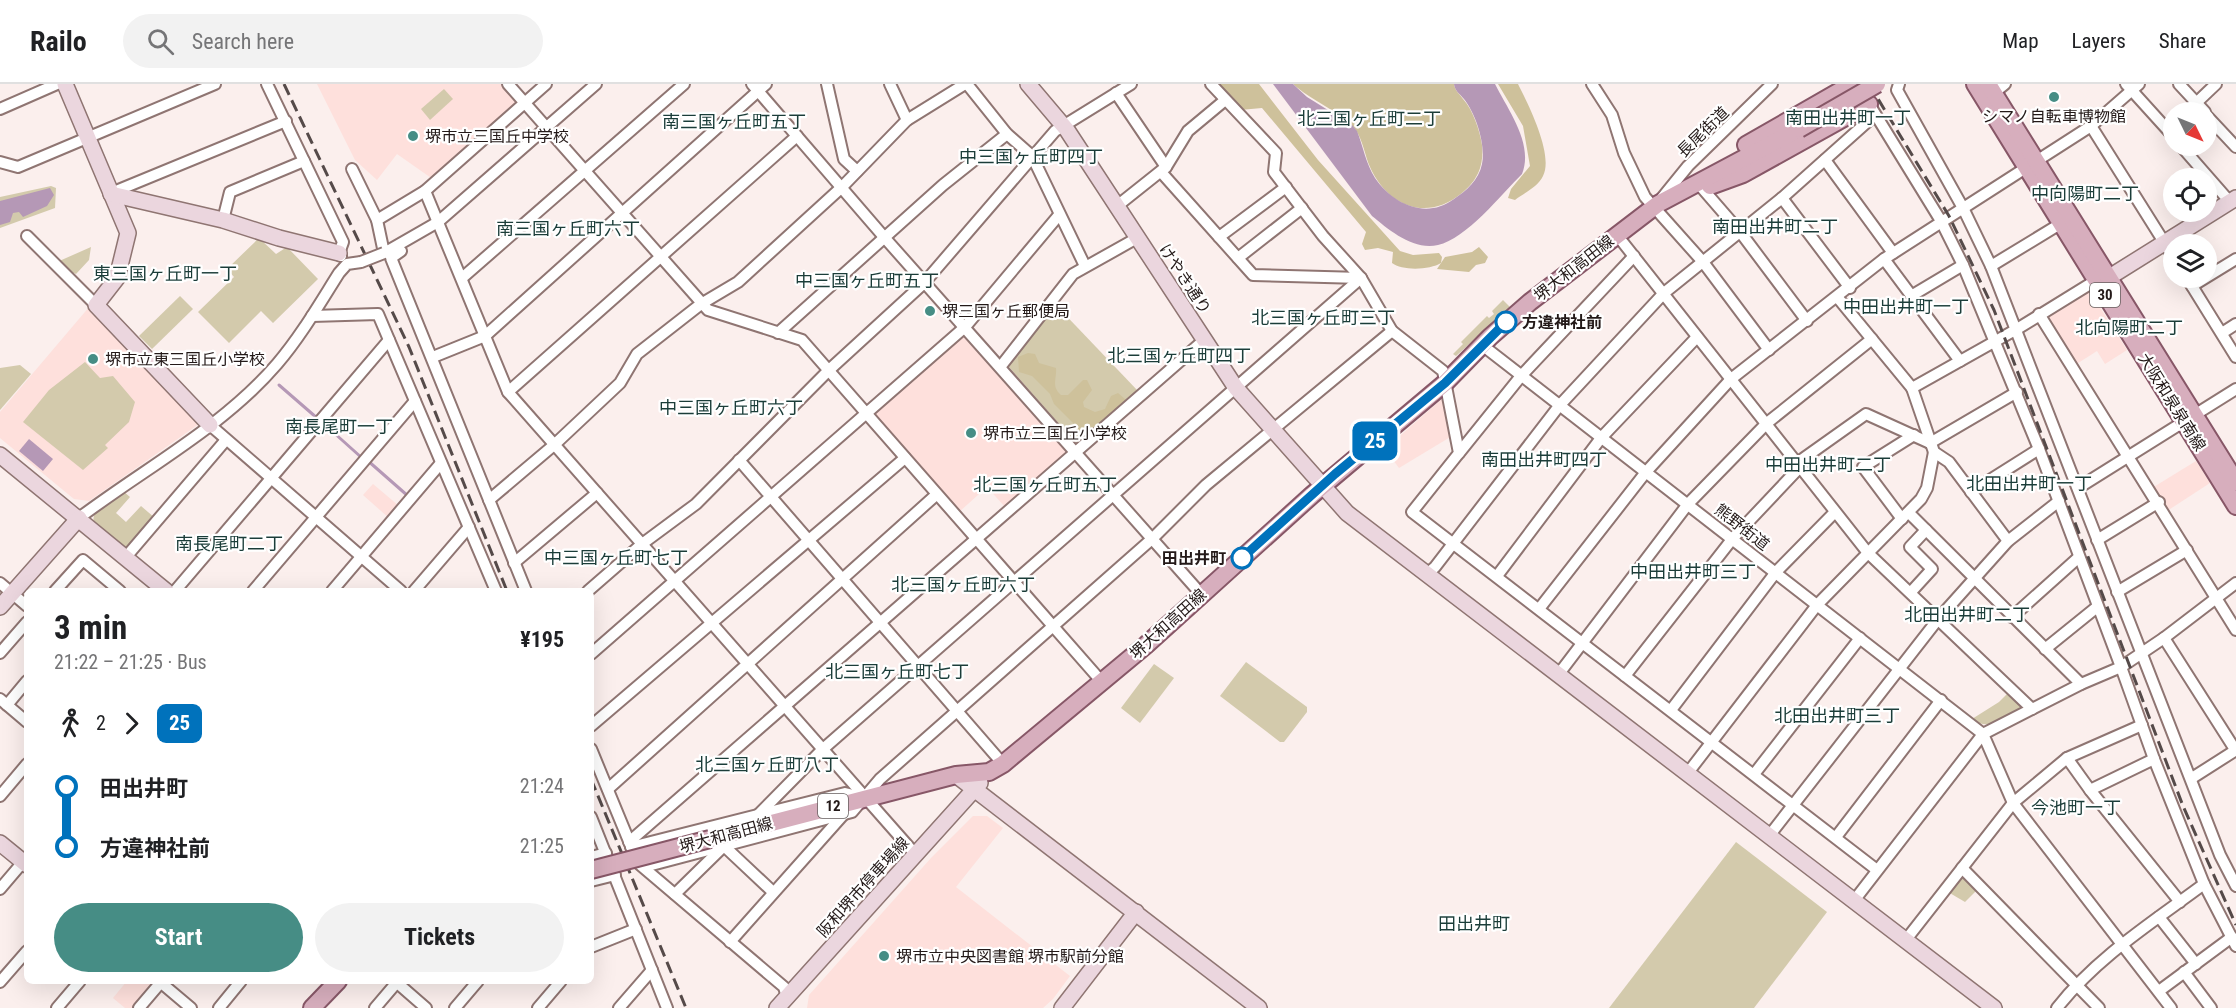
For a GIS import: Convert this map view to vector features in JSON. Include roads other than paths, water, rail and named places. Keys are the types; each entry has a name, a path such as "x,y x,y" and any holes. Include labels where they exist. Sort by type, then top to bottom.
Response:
{"main road":[{"path":"1674,197 1694,174 1852,84"},
{"name":"堺大和高田線","path":"594,869 717,842 865,798 956,775 996,768 1102,682 1324,485 1445,383 1506,322 1617,235 1674,197 1877,84"},
{"name":"大阪和泉泉南線","path":"1975,84 2032,166 2189,418 2236,506"},
{"name":"大阪和泉泉南線","path":"1996,87 2060,224 2102,279"},
{"path":"1674,197 1743,174 1872,109"},
{"name":"大阪和泉泉南線","path":"2189,418 2236,482"},
{"path":"312,1008 335,984"}],"street":[{"path":"0,109 57,84"},
{"path":"65,84 128,233 117,278 96,305"},
{"path":"0,163 18,167 215,84"},
{"path":"0,607 6,588 79,518 210,425 278,363 312,316 343,259 343,242 267,84"},
{"path":"508,84 662,256 701,304 708,310 802,340 1102,682"},
{"path":"377,220 425,191 546,84"},
{"path":"111,194 223,220 343,259 361,261 384,253 438,222 596,84"},
{"path":"462,278 684,84"},
{"path":"827,84 844,159 857,171"},
{"path":"890,84 907,120"},
{"path":"489,500 554,445 620,383 637,354 701,304 738,282 842,187 907,120 966,84 1007,134 1032,156 1085,266"},
{"name":"けやき通り","path":"1028,84 1063,125 1236,388 1347,513 1994,1008"},
{"path":"591,588 642,544 696,504 829,370 924,283 1032,156 1063,125 1131,84"},
{"path":"1211,84 1276,153 1273,171 1323,236 1361,278 1392,331 1443,371 1460,453"},
{"path":"1592,84 1612,115 1634,176 1741,233 1807,321"},
{"name":"長尾街道","path":"1674,197 1688,166 1772,84"},
{"path":"1858,84 1941,221 1963,265 2039,448 2154,759 2204,884 2234,941 2196,964 2159,991"},
{"path":"1899,84 1897,90 1963,208 2018,329 2140,654 2192,778 2220,855 2236,886"},
{"path":"2179,84 2195,102"},
{"path":"2197,102 2216,84"},
{"path":"433,357 485,336 759,86 797,136 924,283 1001,366 1201,594"},
{"path":"1539,609 1646,472 1731,379 1838,298 1889,256 2091,126 2132,86 2163,124"},
{"path":"1116,93 1163,170 1253,275 1361,278"},
{"path":"1117,206 1163,170 1188,131 1224,100"},
{"path":"1427,574 1453,544 1558,406 1664,293 1741,233 1825,160 1872,109"},
{"path":"111,194 286,121"},
{"path":"2091,126 2163,241"},
{"path":"2217,126 2236,147"},
{"path":"778,333 884,237 1007,134"},
{"path":"508,392 743,181 797,136"},
{"path":"2179,234 2234,200 2191,156"},
{"path":"1825,160 1889,256 1911,296 1960,361"},
{"path":"223,220 230,192 304,161"},
{"path":"352,169 377,220 384,253"},
{"path":"1219,237 1286,188"},
{"path":"425,191 508,392 916,855"},
{"path":"1674,197 1703,262 1769,350"},
{"path":"1782,198 1850,288"},
{"path":"1238,258 1302,208"},
{"path":"594,651 965,327 1059,215"},
{"path":"1991,266 2060,224"},
{"path":"425,229 420,238 391,258 525,588"},
{"path":"1617,235 1868,553 1939,618 2032,709"},
{"path":"27,236 225,441 397,588"},
{"path":"1001,366 1073,274 1137,238"},
{"path":"1912,388 2163,244"},
{"path":"1634,256 1521,376 1412,512 1497,576 1581,644 1755,773 1878,870"},
{"path":"2217,268 2236,259"},
{"path":"1911,296 1963,265"},
{"path":"757,816 823,750 1361,278"},
{"path":"2193,288 2236,357"},
{"path":"1687,774 1817,604 1905,516 1927,488 1932,447 1912,388 1838,298"},
{"path":"312,316 378,314 493,588"},
{"path":"2039,314 2236,630"},
{"path":"2222,333 2236,324"},
{"path":"644,867 717,842 852,812 880,779 1153,538 1206,485 1392,331"},
{"path":"1497,576 1601,438 1697,337"},
{"path":"1558,675 1688,504 1767,423 1872,339"},
{"path":"178,588 389,340"},
{"path":"630,844 784,705 1203,341"},
{"name":"熊野街道","path":"1482,345 1983,734"},
{"path":"2078,488 2236,389"},
{"path":"1932,447 2017,392"},
{"path":"256,588 415,401"},
{"path":"1625,676 1733,538 1798,465 1866,414 1914,435 1932,447 1948,462 2008,541"},
{"path":"1914,435 1863,468 1905,516 1926,530 2081,684"},
{"path":"126,557 225,441"},
{"path":"1971,492 2039,448"},
{"path":"0,455 162,588"},
{"path":"594,723 905,459"},
{"path":"739,460 958,711 996,768"},
{"path":"335,588 441,463"},
{"path":"514,563 597,493"},
{"path":"608,789 936,495"},
{"path":"1769,836 1939,618 2008,541 2059,501"},
{"path":"2097,540 2158,502"},
{"path":"1671,710 1776,572 1835,512"},
{"path":"417,588 469,527"},
{"path":"1911,592 1932,569 1910,547 1926,530"},
{"path":"2117,592 2187,550"},
{"path":"2012,617 2079,557"},
{"path":"61,588 83,560 116,588"},
{"path":"1853,902 1983,734 2081,684 2121,667 2164,638 2236,583"},
{"path":"6,588 24,603"},
{"path":"2045,649 2097,607"},
{"path":"0,653 24,625"},
{"path":"1755,773 1860,638"},
{"path":"2164,638 2236,751 2192,778"},
{"path":"24,684 3,702 24,718"},
{"path":"1836,837 1941,700"},
{"path":"1905,941 2013,803 2067,758 2142,725"},
{"path":"1983,734 2013,803 2120,945 2171,1008"},
{"path":"594,756 638,863 784,987 785,1004"},
{"path":"2067,758 2180,902"},
{"path":"2090,790 2154,759"},
{"path":"0,796 24,768"},
{"name":"阪和堺市停車場線","path":"785,1004 996,768"},
{"path":"956,775 1260,1008"},
{"path":"630,844 757,816 845,793 865,798"},
{"path":"730,942 843,815"},
{"path":"594,824 667,1008"},
{"path":"717,842 773,892"},
{"path":"675,894 717,842"},
{"path":"0,843 24,863"},
{"path":"594,856 606,853"},
{"path":"0,889 24,865"},
{"path":"1962,868 2099,1008"},
{"path":"594,880 615,875"},
{"path":"2057,1008 2075,986 2120,945 2204,884"},
{"path":"1062,1008 1136,912"},
{"path":"2159,917 2196,964"},
{"path":"594,946 636,929"},
{"path":"0,982 24,954"},
{"path":"619,1008 652,970"},
{"path":"2184,972 2211,1008"},
{"path":"57,1008 77,984"},
{"path":"139,1008 158,984"},
{"path":"163,984 191,1008"},
{"path":"219,1008 239,984"},
{"path":"375,1008 395,984"},
{"path":"399,984 426,1008"},
{"path":"455,1008 475,984"},
{"path":"538,1008 558,984"}],"waterway":[{"path":"279,385 317,418"},
{"path":"323,423 362,458"},
{"path":"367,460 408,496"}],"railway":[{"path":"284,84 409,347 506,588"},
{"path":"1869,84 1949,216 1994,310 2183,806 2236,925"},
{"path":"594,786 686,1008"}],"place":[{"name":"シマノ自転車博物館","path":"2054,97"},
{"name":"堺市立三国丘中学校","path":"413,136"},
{"name":"堺三国ヶ丘郵便局","path":"930,311"},
{"name":"方違神社前","path":"1506,322"},
{"name":"堺市立東三国丘小学校","path":"93,359"},
{"name":"堺市立三国丘小学校","path":"971,433"},
{"name":"田出井町","path":"1242,558"},
{"name":"堺市立中央図書館 堺市駅前分館","path":"884,956"}],"district":[{"name":"南田出井町一丁","path":"1848,117"},
{"name":"北三国ヶ丘町二丁","path":"1369,118"},
{"name":"南三国ヶ丘町五丁","path":"734,121"},
{"name":"中三国ヶ丘町四丁","path":"1031,156"},
{"name":"中向陽町二丁","path":"2085,193"},
{"name":"南田出井町二丁","path":"1775,226"},
{"name":"南三国ヶ丘町六丁","path":"568,228"},
{"name":"東三国ヶ丘町一丁","path":"165,273"},
{"name":"中三国ヶ丘町五丁","path":"867,280"},
{"name":"中田出井町一丁","path":"1906,306"},
{"name":"北三国ヶ丘町三丁","path":"1323,317"},
{"name":"北向陽町二丁","path":"2129,327"},
{"name":"北三国ヶ丘町四丁","path":"1179,355"},
{"name":"中三国ヶ丘町六丁","path":"731,407"},
{"name":"南長尾町一丁","path":"339,426"},
{"name":"南田出井町四丁","path":"1544,459"},
{"name":"中田出井町二丁","path":"1828,464"},
{"name":"北田出井町一丁","path":"2029,483"},
{"name":"北三国ヶ丘町五丁","path":"1045,484"},
{"name":"南長尾町二丁","path":"229,543"},
{"name":"中三国ヶ丘町七丁","path":"616,557"},
{"name":"中田出井町三丁","path":"1693,571"},
{"name":"北三国ヶ丘町六丁","path":"963,584"},
{"name":"北田出井町二丁","path":"1967,614"},
{"name":"北三国ヶ丘町七丁","path":"897,671"},
{"name":"北田出井町三丁","path":"1837,715"},
{"name":"北三国ヶ丘町八丁","path":"767,764"},
{"name":"今池町一丁","path":"2076,807"},
{"name":"田出井町","path":"1474,923"}]}
